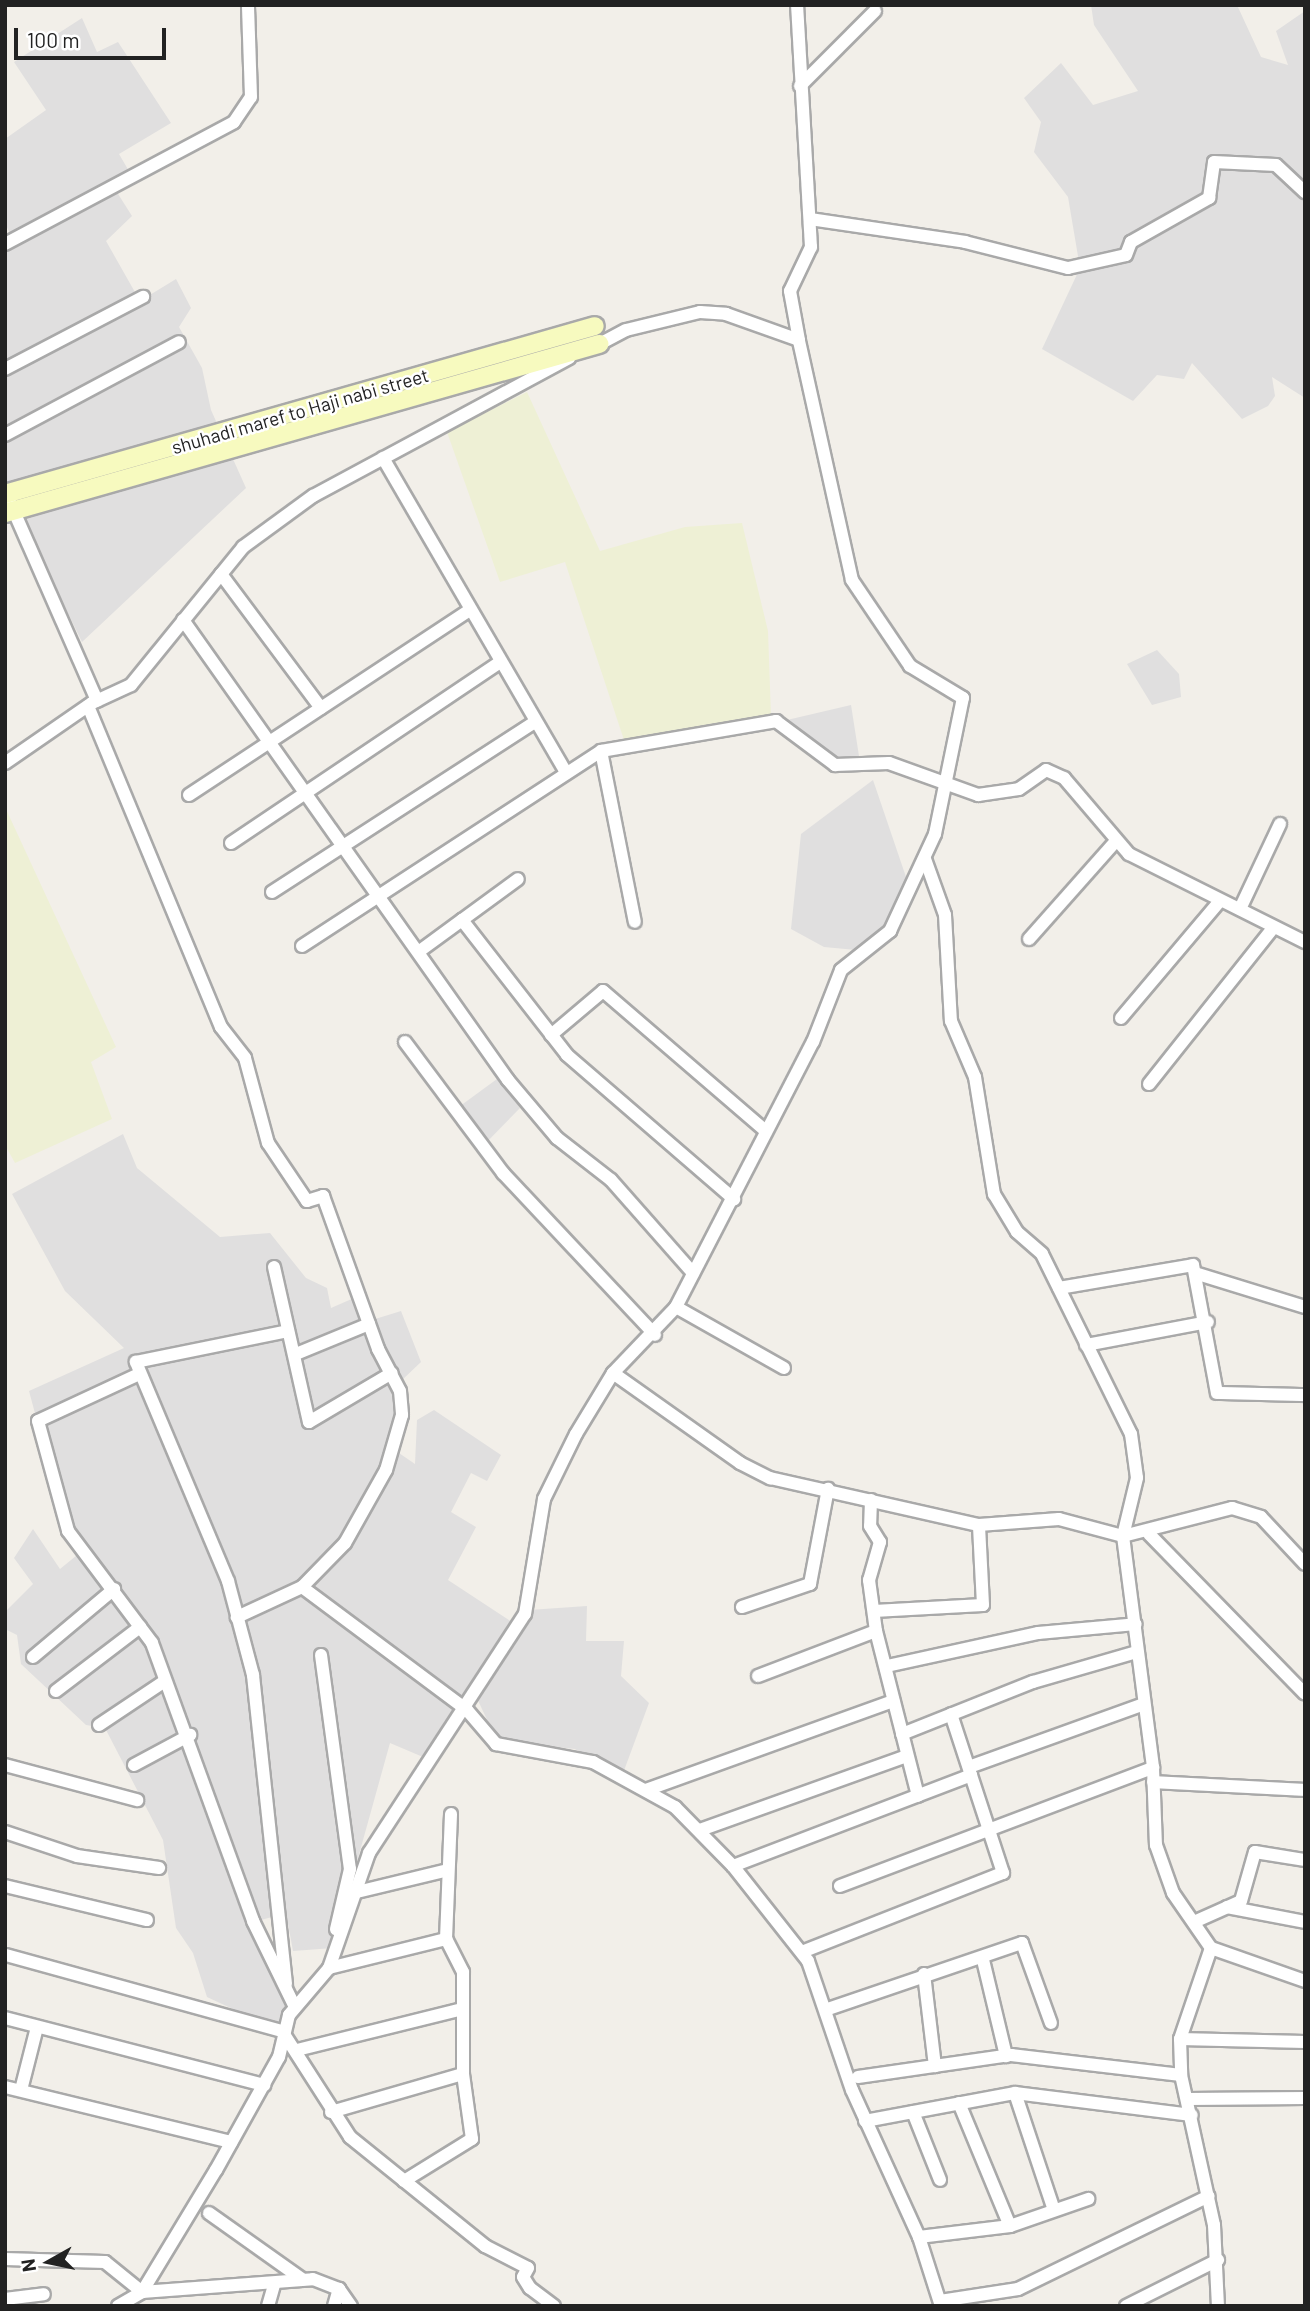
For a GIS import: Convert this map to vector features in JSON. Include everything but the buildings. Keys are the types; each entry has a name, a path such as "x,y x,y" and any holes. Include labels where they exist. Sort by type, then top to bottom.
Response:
{"main road":[{"name":"shuhadi maref to Haji nabi street","path":"6,493 594,326"},
{"path":"10,512 599,344"}],"street":[{"path":"5,244 234,122 251,97 248,5"},
{"path":"293,2003 329,1968 364,1869 467,1710 525,1614 544,1499 612,1373 655,1335 676,1307 813,1042 841,970 890,931 925,859 948,788 963,698 910,666 852,580 799,340 790,290 811,247 797,5"},
{"path":"800,86 875,11"},
{"path":"810,219 965,242 1068,268 1126,255 1131,242 1209,198 1214,162 1276,165 1305,192"},
{"path":"5,369 143,297"},
{"path":"5,763 92,703 131,685 243,547 313,496 383,458 626,330 700,312 726,314 799,340"},
{"path":"5,435 179,342"},
{"path":"383,458 468,611 565,771"},
{"path":"6,493 10,512 92,703 221,1027 246,1058 268,1143 307,1201 323,1196 369,1324 392,1373 402,1415 386,1470 345,1544 302,1587 237,1617"},
{"path":"221,574 321,708"},
{"path":"189,794 468,611"},
{"path":"183,620 421,950 508,1080 557,1138 611,1180 693,1273"},
{"path":"231,843 499,663"},
{"path":"302,946 382,896 565,771 601,751 776,721 835,765 889,763 948,788 978,795 1019,789 1046,770 1064,778 1115,842 1220,901 1305,943"},
{"path":"272,892 535,722"},
{"path":"601,751 635,922"},
{"path":"1240,909 1280,824"},
{"path":"1029,939 1115,842"},
{"path":"925,859 944,915 951,1021 975,1077 994,1194 1059,1288 1131,1434 1138,1478 1123,1536 1136,1624 1136,1652 1153,1775 1161,1864 1211,1948 1305,1981"},
{"path":"421,950 518,879"},
{"path":"1121,1018 1220,901"},
{"path":"462,920 551,1035 734,1199"},
{"path":"1149,1084 1273,928"},
{"path":"551,1035 603,991 766,1131"},
{"path":"405,1042 503,1173 655,1335"},
{"path":"1059,1288 1193,1265 1198,1274 1208,1322 1217,1393 1305,1395"},
{"path":"274,1266 288,1331 296,1354 309,1422 392,1373"},
{"path":"1198,1274 1305,1307"},
{"path":"676,1307 784,1368"},
{"path":"1086,1345 1208,1322"},
{"path":"296,1354 369,1324"},
{"path":"286,1984 253,1675 237,1617 138,1376 136,1362 288,1331"},
{"path":"612,1373 740,1463 770,1478 979,1525 1059,1519 1123,1536 1149,1534 1232,1508 1261,1517 1305,1564"},
{"path":"138,1376 38,1421 68,1531 141,1627 162,1683 190,1735 254,1921 293,2003"},
{"path":"742,1607 810,1584 828,1489"},
{"path":"871,1500 870,1526 880,1542 869,1580 876,1631 918,1796"},
{"path":"874,1611 983,1605 979,1525"},
{"path":"1149,1534 1305,1694"},
{"path":"302,1587 467,1710 496,1744 593,1762 646,1790 700,1830 733,1867 802,1952 828,2009 865,2121 919,2237 941,2304 1018,2289 1209,2196"},
{"path":"33,1657 114,1589"},
{"path":"887,1666 1038,1633 1136,1624"},
{"path":"56,1691 141,1627"},
{"path":"758,1676 876,1631"},
{"path":"902,1734 951,1714 1136,1652"},
{"path":"142,2292 265,2085 279,2057 282,2031 293,2003 317,1975 328,1952 349,1869 321,1655"},
{"path":"99,1725 162,1683"},
{"path":"646,1790 892,1701"},
{"path":"733,1867 918,1796 970,1771 1144,1704"},
{"path":"802,1952 1001,1875 990,1827 951,1714"},
{"path":"134,1765 190,1735"},
{"path":"700,1830 907,1756"},
{"path":"5,1765 137,1800"},
{"path":"840,1886 990,1827 1153,1775 1305,1790"},
{"path":"404,2181 472,2139 463,2074 463,1972 446,1940 444,1871 451,1814"},
{"path":"5,1832 77,1856 159,1868"},
{"path":"1194,1922 1227,1907 1245,1893 1255,1852 1305,1860"},
{"path":"349,1869 364,1869"},
{"path":"357,1892 444,1871"},
{"path":"5,1886 147,1920"},
{"path":"1227,1907 1305,1923"},
{"path":"329,1968 446,1940"},
{"path":"828,2009 924,1974 1022,1943 1051,2023"},
{"path":"1211,1948 1180,2039 1181,2075 1209,2196 1218,2260 1218,2306"},
{"path":"6,1955 282,2031 297,2050 331,2112 350,2137 485,2246 528,2268 523,2277 530,2288 554,2306"},
{"path":"983,1960 1006,2056"},
{"path":"924,1974 935,2066"},
{"path":"297,2050 463,2009"},
{"path":"5,2018 265,2085"},
{"path":"21,2090 37,2026"},
{"path":"1180,2039 1305,2042"},
{"path":"858,2077 1006,2056 1181,2075"},
{"path":"331,2112 463,2074"},
{"path":"5,2087 231,2142"},
{"path":"865,2121 1015,2093 1192,2115"},
{"path":"1015,2093 1054,2210"},
{"path":"1188,2099 1305,2098"},
{"path":"959,2103 1010,2226"},
{"path":"913,2112 940,2180"},
{"path":"919,2237 1010,2226 1088,2199"},
{"path":"209,2213 302,2279 339,2289 351,2306"},
{"path":"5,2259 105,2262 142,2292"},
{"path":"1126,2306 1218,2260"},
{"path":"118,2306 142,2292 237,2281 274,2284 302,2279"},
{"path":"268,2306 274,2284"},
{"path":"334,2306 339,2289"},
{"path":"5,2299 44,2294"}],"shaded area":[{"path":"1091,5 1237,5 1261,57 1288,65 1276,31 1305,11 1305,398 1272,377 1275,396 1268,406 1242,419 1192,363 1184,379 1157,375 1133,401 1042,349 1080,268 1068,197 1034,152 1041,122 1024,98 1061,63 1093,105 1138,91 1094,25"},
{"path":"82,18 97,52 118,42 171,123 119,154 133,178 113,186 132,216 106,241 140,301 176,279 191,308 179,327 202,368 211,410 246,488 82,642 5,484 5,245 13,240 5,223 5,139 46,110 14,62"},
{"path":"1157,650 1179,674 1181,697 1152,705 1127,664"},
{"path":"851,705 859,756 832,761 789,735 787,720"},
{"path":"873,780 906,877 888,927 856,950 824,947 791,929 801,834"},
{"path":"497,1079 520,1108 481,1148 456,1109"},
{"path":"123,1134 137,1168 220,1237 270,1233 306,1278 327,1288 331,1308 363,1294 372,1320 401,1311 421,1362 401,1381 396,1451 415,1464 417,1420 434,1410 501,1455 487,1481 471,1473 451,1512 476,1527 448,1580 512,1622 529,1610 587,1606 586,1641 624,1641 621,1676 649,1703 622,1776 575,1749 497,1741 474,1692 423,1757 390,1743 333,1948 293,1951 286,1913 254,1922 291,2004 282,2032 207,1997 193,1953 176,1928 163,1840 105,1728 86,1725 21,1664 17,1635 5,1629 5,1612 33,1584 14,1558 33,1529 60,1569 82,1551 65,1525 29,1391 124,1348 65,1291 12,1194"}],"green space":[{"path":"527,392 600,551 685,527 742,523 768,631 771,716 625,743 565,562 500,582 447,432"},
{"path":"5,807 116,1047 91,1062 112,1119 15,1163 5,1145"}]}
